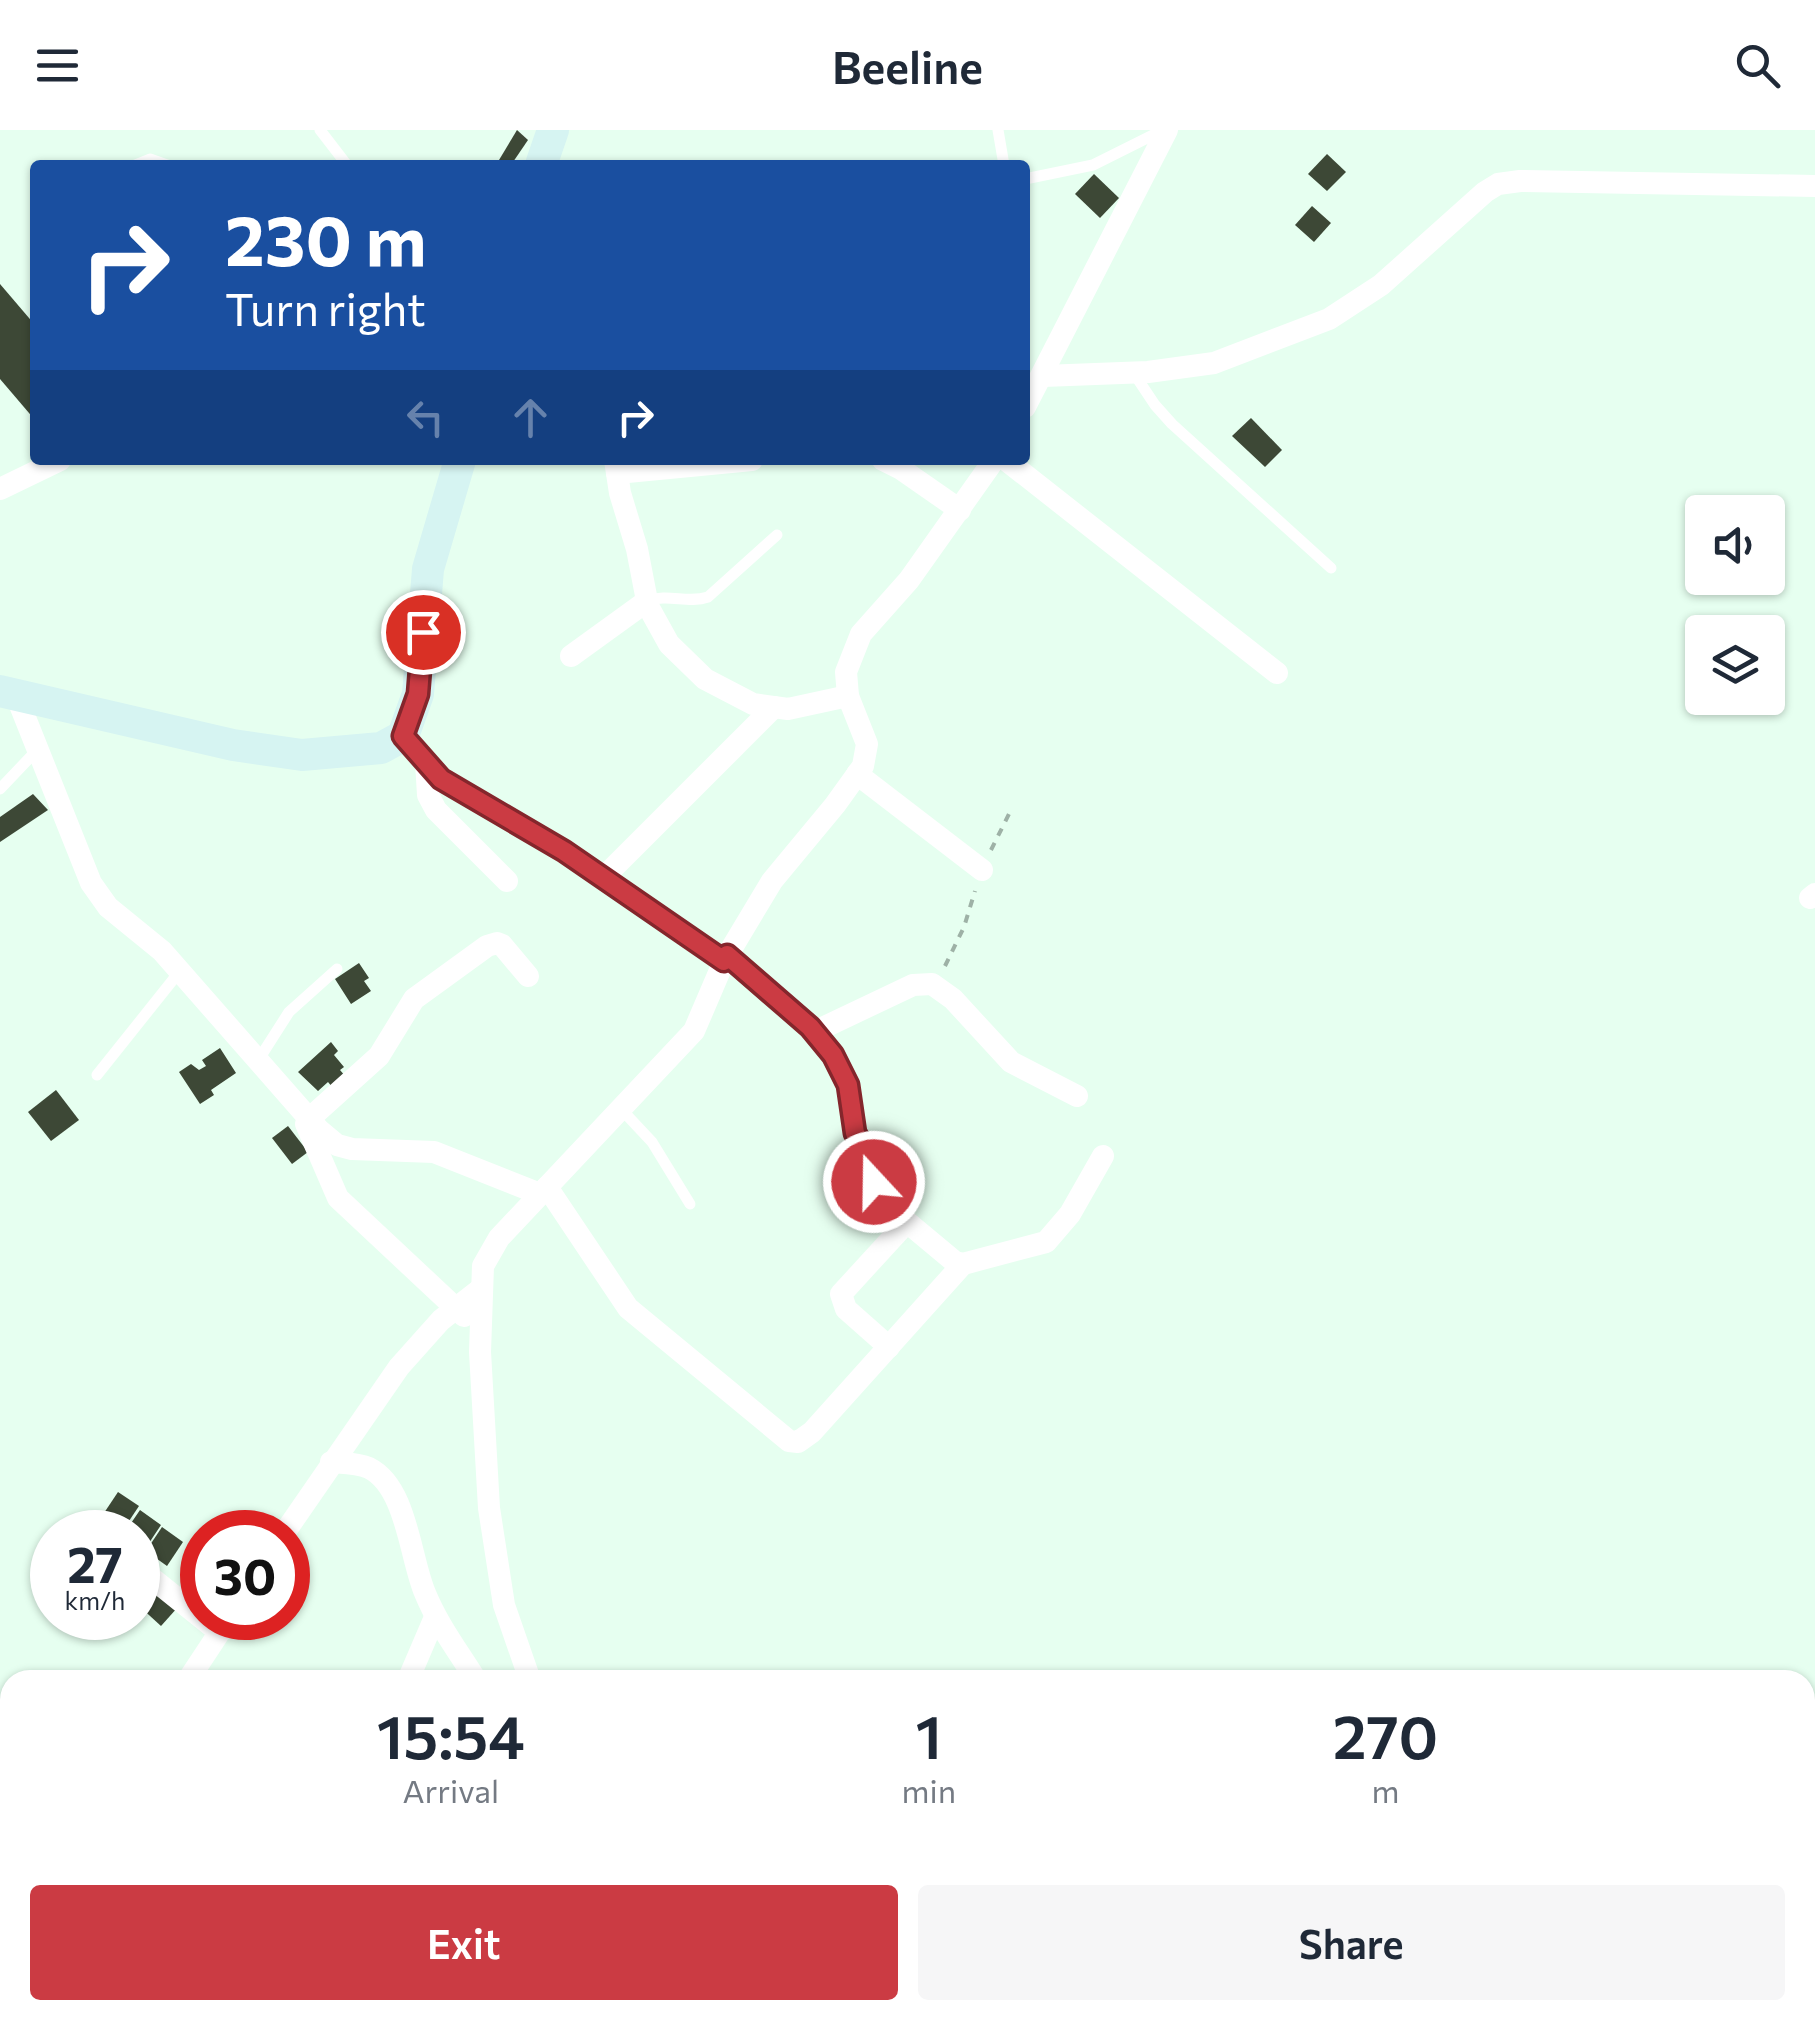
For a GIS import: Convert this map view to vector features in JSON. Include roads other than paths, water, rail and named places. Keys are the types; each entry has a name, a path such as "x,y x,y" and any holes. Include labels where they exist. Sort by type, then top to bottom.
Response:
{"street":[{"path":"543,160 553,130"},
{"path":"1030,398 1166,130"},
{"path":"1043,376 1214,363 1329,319 1381,285 1498,184 1520,181 1815,186"},
{"path":"0,489 50,465"},
{"path":"8,693 233,745 302,755 382,748 403,736 418,694 428,570 459,465"},
{"path":"893,465 960,510"},
{"path":"527,1670 504,1605 489,1508 481,1333 483,1266 499,1238 694,1032 726,958 772,881 862,766 867,744 848,696 846,672 861,634 909,580 991,465"},
{"path":"1012,465 1277,673"},
{"path":"616,466 647,601 669,644 705,679 753,704 788,709 848,696"},
{"path":"571,656 647,601"},
{"path":"8,693 38,749 91,884 108,907 151,940 337,1146 352,1150 434,1152 544,1191 628,1308 788,1441 798,1442 812,1432 963,1264"},
{"path":"603,878 774,707"},
{"path":"403,736 441,779 726,958 814,1032 833,1055 848,1085 855,1133 868,1156 876,1191 955,1262 963,1264 1046,1242 1070,1214 1102,1156"},
{"path":"426,762 428,795 436,810 507,881"},
{"path":"857,774 982,870"},
{"path":"304,1113 379,1056 414,999 487,946 502,945 528,976"},
{"path":"814,1032 912,985 936,986 953,998 1012,1062 1077,1096"},
{"path":"304,1113 338,1198 481,1333"},
{"path":"888,1348 846,1309 842,1294 907,1222"},
{"path":"299,1510 400,1367 441,1320 482,1288"},
{"path":"331,1462 371,1469 389,1486 404,1518 418,1578 435,1617 469,1670"},
{"path":"412,1670 435,1617"},
{"path":"195,1670 214,1640"}],"lane":[{"path":"320,130 344,160"},
{"path":"998,130 1003,160"},
{"path":"1030,178 1093,165 1166,130"},
{"path":"1134,372 1172,424 1331,568"},
{"path":"647,601 668,595 693,600 708,597 777,535"},
{"path":"0,789 38,749"},
{"path":"259,1060 289,1012 337,969"},
{"path":"97,1075 180,971"},
{"path":"622,1110 652,1142 690,1204"}]}
